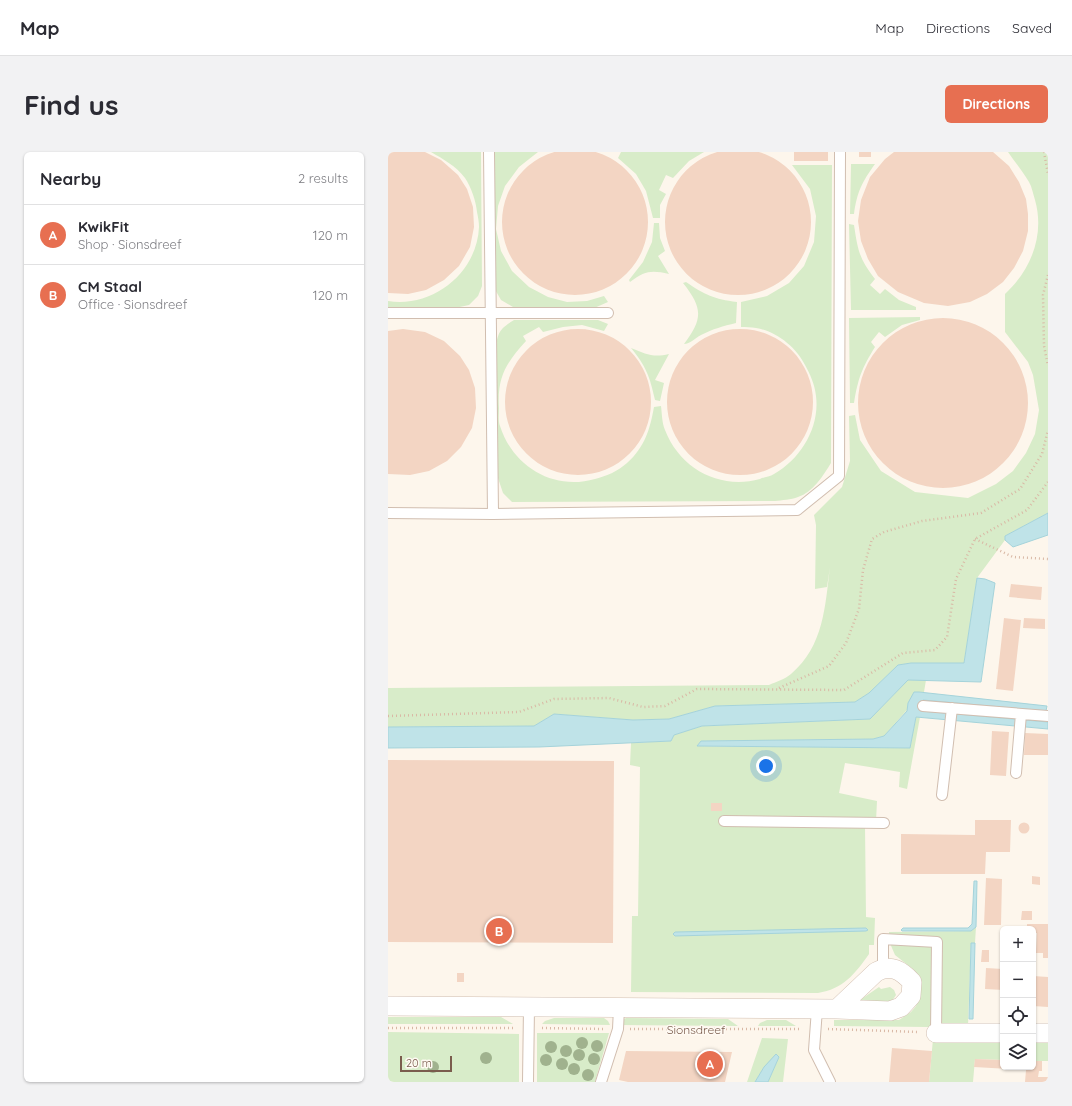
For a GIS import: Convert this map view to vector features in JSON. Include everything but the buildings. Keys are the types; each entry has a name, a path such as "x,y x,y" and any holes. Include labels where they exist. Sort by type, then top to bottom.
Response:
{"street":[{"name":"Sionsdreef","path":"388,1006 837,1009 890,1011 901,1007 911,996 912,982 908,977 893,968 883,969"},
{"path":"837,1009 876,972 883,969"},
{"path":"936,1032 1000,1033"},
{"path":"1036,1033 1048,1033"}],"lane":[{"path":"489,152 493,514"},
{"path":"388,513 493,514 797,510 839,476 840,152"},
{"path":"388,313 608,314"},
{"path":"924,706 952,710 1048,716"},
{"path":"942,795 952,710"},
{"path":"1016,772 1021,715"},
{"path":"724,822 884,823"},
{"path":"883,969 883,939 937,942 936,1032"},
{"path":"528,1082 529,1007"},
{"path":"601,1082 618,1029 619,1008"},
{"path":"817,1009 814,1050 830,1082"}],"path":[{"path":"1044,152 1048,174"},
{"path":"1048,276 1043,295 1044,346 1048,366"},
{"path":"778,689 829,666 846,643 859,609 863,570 872,539 884,532 922,521 981,513 1020,489 1042,454 1048,430"},
{"path":"388,716 519,712 554,699 609,698 643,707 665,706 697,689 844,690 903,653 935,650 947,637 956,579 975,539 1027,510 1048,483"},
{"path":"975,539 1013,557 1048,559"},
{"name":"Sionsdreef","path":"388,1028 816,1029 936,1032"}],"green space":[{"path":"431,152 481,152 482,286 478,296 469,305 455,308 388,308 388,301 405,302 421,299 436,293 450,284 470,259 476,244 479,221 473,194 465,178 458,170"},
{"path":"493,152 538,152 519,167 505,186 498,206 496,229 501,251 512,271 529,287 548,297 567,302 587,301 604,296 608,302 592,309 513,307 501,300 493,286"},
{"path":"621,152 704,152 689,161 673,178 666,175 659,190 666,194 660,205 660,218 653,218 646,191 636,174 618,158"},
{"path":"1008,152 1048,152 1048,513 1005,536 1005,540 977,578 964,663 911,663 898,665 869,693 855,702 715,706 669,719 633,720 554,714 534,726 388,727 388,688 769,685 789,676 802,663 810,651 817,638 821,625 824,611 830,567 827,587 815,589 816,525 814,515 842,487 850,461 849,416 855,415 860,440 881,471 915,492 968,498 996,484 1013,471 1026,453 1035,434 1039,410 1033,375 1028,362 1005,332 1005,294 1022,274 1034,251 1037,239 1038,213 1031,186"},
{"path":"851,164 875,164 861,188 854,214 850,214"},
{"path":"792,165 832,165 831,463 817,483 803,495 775,501 512,502 503,493 498,478 495,352 500,333 514,320 598,320 608,324 604,331 582,325 563,327 543,332 539,327 523,336 526,341 513,356 504,371 501,379 499,397 500,426 506,441 515,453 525,464 537,472 550,478 565,482 580,482 599,478 616,471 624,466 638,451 646,437 651,423 654,407 661,406 665,430 672,444 681,456 691,466 716,479 745,482 760,479 772,475 784,468 793,460 807,441 815,419 815,388 809,372 801,358 791,346 778,336 752,327 741,327 741,302 767,296 789,283 804,266 814,242 816,216 810,189"},
{"path":"654,223 659,223 660,238 665,251 658,256 669,274 648,272 630,282 629,280 643,262 652,242"},
{"path":"849,224 854,225 862,260 875,279 870,285 880,294 885,289 899,300 916,307 916,310 851,310"},
{"path":"686,282 710,296 737,302 736,323 710,331 684,344 695,327 698,314 694,300 683,283"},
{"path":"920,317 920,320 902,325 885,337 879,332 871,342 875,347 861,374 854,403 850,403 849,318"},
{"path":"631,348 645,354 669,354 655,380 664,383 660,401 655,400 647,372"},
{"path":"908,680 926,680 924,692 919,692 908,703 907,710 884,736 873,739 701,741 697,746 910,748 916,717 920,717 907,789 899,787 900,772 845,763 839,793 877,801 876,821 865,826 866,917 875,918 874,945 869,945 869,954 859,968 848,980 835,988 818,993 631,992 632,916 638,916 640,767 630,765 631,743 671,741 674,735 702,726 870,719"},
{"path":"976,927 975,943 971,943 968,1026 834,1026 834,1020 899,1020 911,1012 916,1006 918,1000 919,978 914,970 895,955 889,941 889,932 971,931"},
{"path":"879,987 881,989 890,987 894,990 896,995 892,1001 894,1002 860,1000"},
{"path":"388,1017 501,1017 513,1024 388,1024"},
{"path":"554,1018 604,1018 610,1025 542,1024 545,1021"},
{"path":"626,1018 728,1019 738,1026 619,1025"},
{"path":"767,1020 786,1020 796,1026 758,1026 760,1023"},
{"path":"388,1032 519,1034 519,1082 388,1082"},
{"path":"537,1033 609,1033 595,1082 537,1082"},
{"path":"762,1038 788,1039 783,1082 768,1082 779,1057 764,1067 755,1082 747,1082"},
{"path":"933,1039 1000,1040 1000,1060 975,1059 973,1082 929,1082"},
{"path":"1036,1040 1048,1040 1048,1061 1036,1061"}],"water":[{"path":"1048,513 1048,535 1013,547 1005,540 1005,536"},
{"path":"977,578 995,583 981,682 908,680 870,719 702,726 674,735 671,741 539,747 388,748 388,727 534,726 554,714 633,720 669,719 715,706 855,702 869,693 898,665 911,663 964,663"},
{"path":"914,692 1047,706 1046,711 923,700 921,711 1048,722 1048,729 916,717 910,748 697,746 701,741 873,739 884,736 907,711 908,703"},
{"path":"974,881 977,881 976,927 971,931 901,930 903,928 968,928 972,924"},
{"path":"866,928 868,930 866,931 675,936 673,934 675,932"},
{"path":"971,943 975,943 973,1019 969,1019"},
{"path":"776,1054 779,1057 768,1082 755,1082 764,1067"}],"place":[{"name":"CM Staal","path":"499,931"},
{"name":"KwikFit","path":"710,1064"}]}
